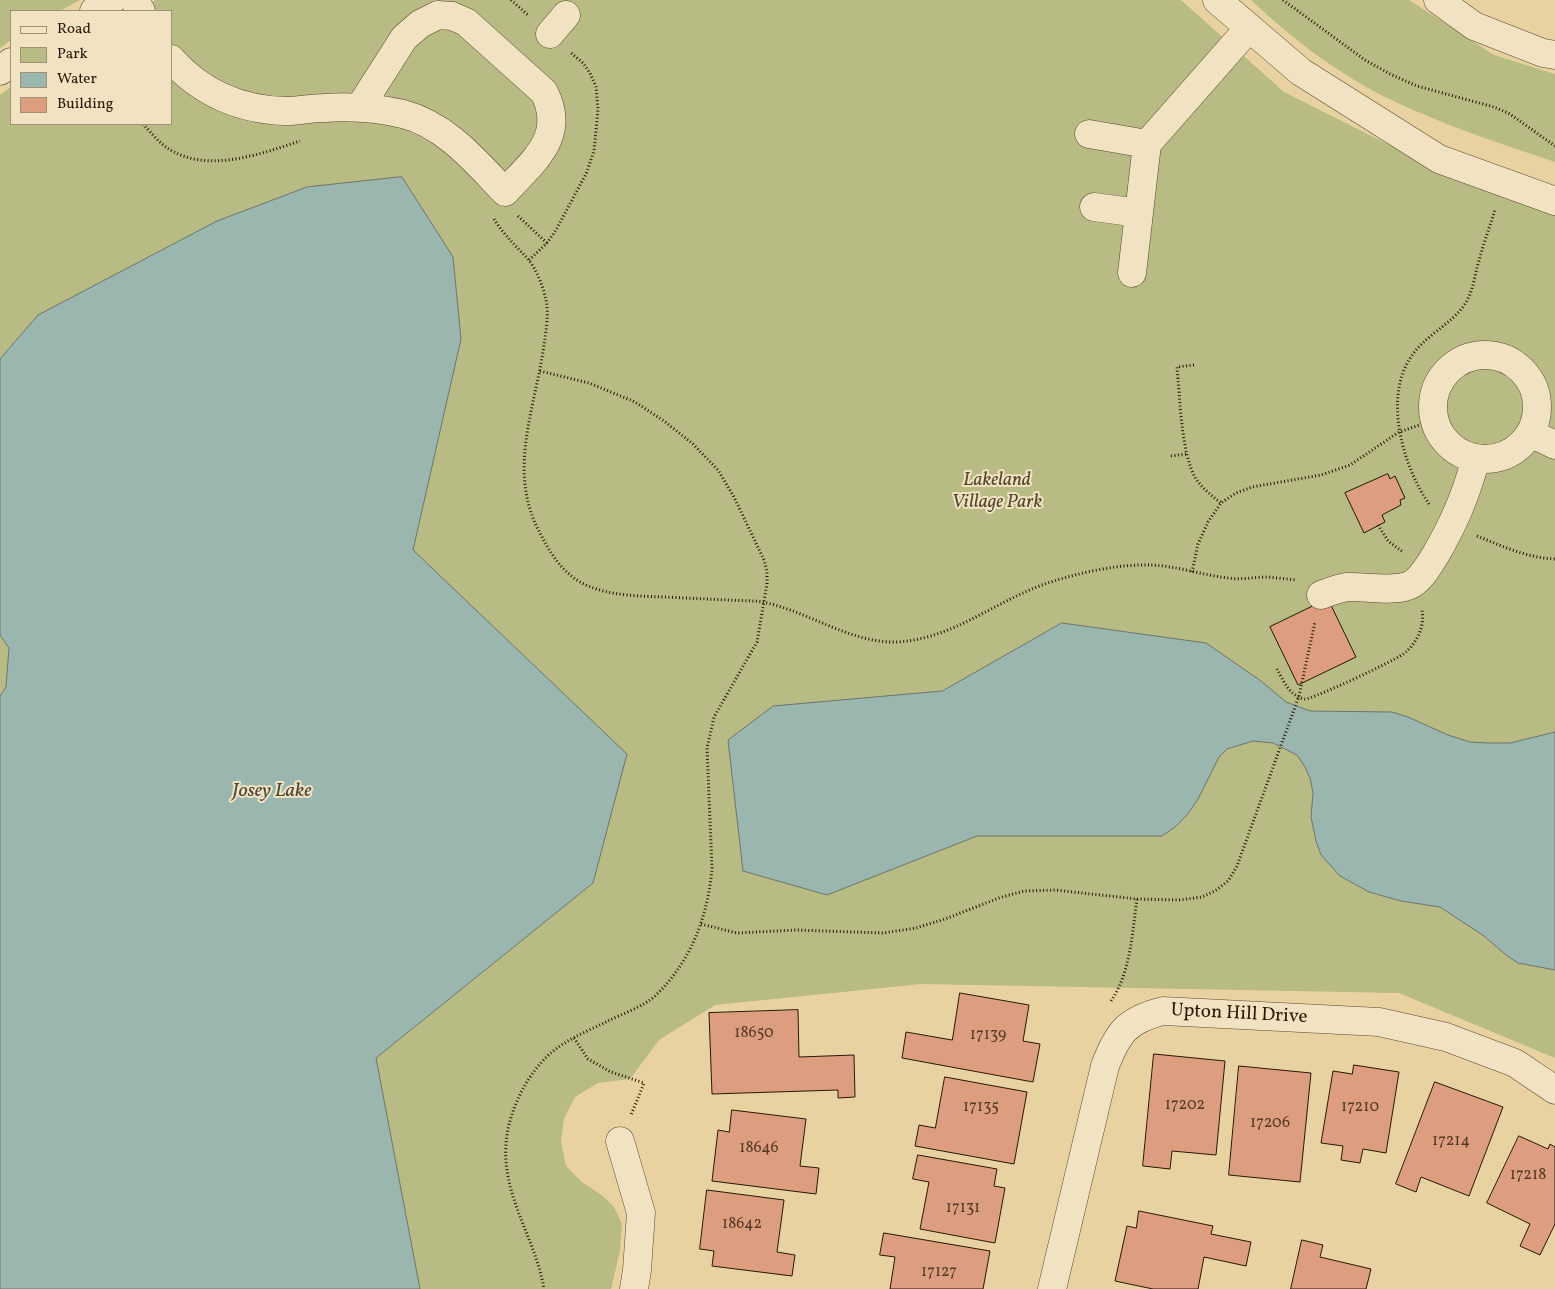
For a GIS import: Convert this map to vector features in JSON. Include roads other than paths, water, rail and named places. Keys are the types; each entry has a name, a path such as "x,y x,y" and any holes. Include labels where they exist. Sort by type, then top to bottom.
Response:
{"street":[{"path":"96,10 112,0"},
{"path":"1217,0 1301,72 1439,159 1555,201"},
{"path":"1438,0 1474,26 1543,53 1555,55"},
{"path":"172,60 185,74 206,90 224,99 252,107 286,111 360,107 405,114 434,127 460,146 498,203 544,147 551,134 550,103 544,92 466,22 452,16 438,15 420,24 404,38 360,107"},
{"path":"1132,273 1147,144 1250,28"},
{"path":"1089,134 1147,144"},
{"path":"1094,206 1139,213"},
{"path":"1476,355 1492,355 1508,360 1522,370 1532,384 1536,400 1536,417 1530,433 1519,447 1504,456 1486,460 1469,458 1453,449 1441,436 1434,420 1432,402 1437,385 1446,371 1460,360 1476,355"},
{"path":"1530,433 1555,445"},
{"path":"1321,595 1344,587 1386,590 1419,577 1452,526 1469,486 1476,458"},
{"name":"Upton Hill Drive","path":"1052,1289 1105,1066 1114,1041 1128,1026 1144,1016 1163,1011 1379,1022 1446,1037 1515,1063 1555,1090"},
{"path":"620,1141 641,1213 634,1289"}],"water":[{"name":"Josey Lake","path":"402,177 453,257 461,339 413,550 627,754 593,883 376,1058 420,1289 0,1289 0,696 6,687 9,648 0,635 0,359 38,315 217,221 307,187"},
{"path":"1062,623 1206,643 1261,681 1286,702 1310,711 1392,712 1470,742 1510,743 1555,732 1555,970 1518,963 1484,936 1440,907 1401,901 1369,892 1340,876 1321,855 1316,841 1311,817 1313,793 1310,778 1305,767 1297,755 1273,743 1253,741 1227,749 1219,757 1198,799 1187,815 1162,836 977,836 827,895 743,871 728,740 773,706 942,691"}],"park label":[{"name":"Lakeland Village Park","path":"997,493"}]}
